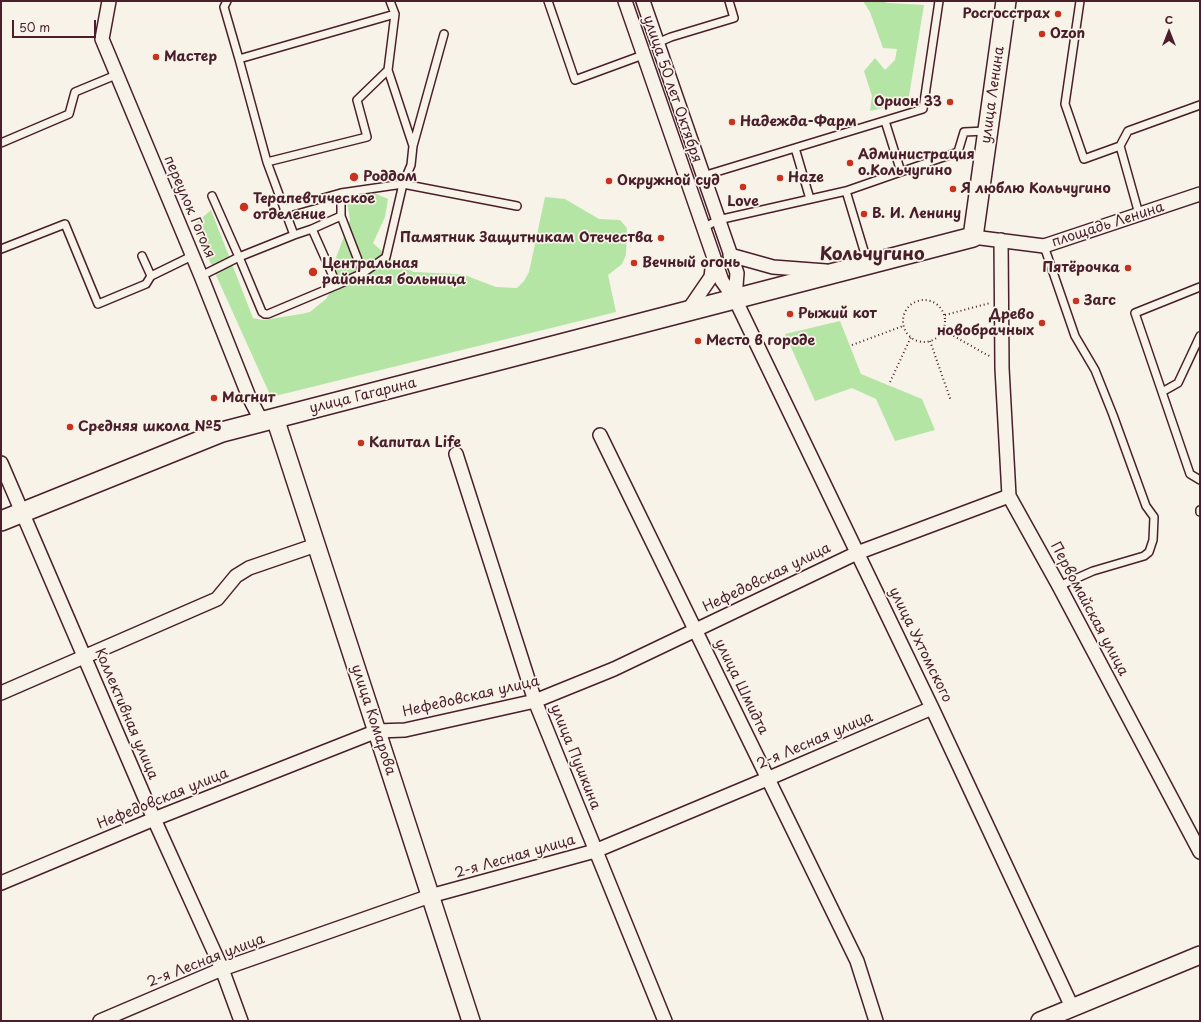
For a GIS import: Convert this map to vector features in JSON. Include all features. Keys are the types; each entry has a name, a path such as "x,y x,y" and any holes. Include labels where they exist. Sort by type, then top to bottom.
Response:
{"main road":[{"name":"улица Ленина","path":"973,237 1006,1"},
{"name":"площадь Ленина","path":"735,299 973,237"},
{"name":"улица Гагарина","path":"1,521 222,432 735,299"}],"street":[{"name":"переулок Гоголя","path":"109,1 102,39 249,397 269,420"},
{"name":"улица 50 лет Октября","path":"625,1 722,281 735,299"},
{"name":"улица 50 лет Октября","path":"643,1 737,273 735,299"},
{"name":"площадь Ленина","path":"973,237 1044,246 1200,194"},
{"name":"Первомайская улица","path":"1002,240 999,364 1008,496 1059,586 1199,847"},
{"path":"730,255 772,268 838,272"},
{"name":"улица 50 лет Октября","path":"687,312 711,277 713,256"},
{"name":"улица Ухтомского","path":"735,299 932,708 1072,1008"},
{"name":"улица Комарова","path":"269,420 316,545 471,1021"},
{"name":"улица Шмидта","path":"600,435 857,962 876,1021"},
{"name":"улица Пушкина","path":"456,454 535,701 665,1021"},
{"name":"Коллективная улица","path":"1,463 154,819 222,970 241,1021"},
{"name":"Нефедовская улица","path":"1,883 154,819 377,731 405,730 535,701 614,669 857,553 1008,496"},
{"path":"1,693 85,658 217,599 236,576 249,568 316,545"},
{"name":"2-я Лесная улица","path":"100,1021 222,970 430,896 596,851 932,708"},
{"path":"1040,1021 1200,955"}],"lane":[{"path":"227,1 224,7 267,162 294,235"},
{"path":"390,1 395,14 388,70 413,146"},
{"path":"548,1 575,80 643,55"},
{"path":"657,43 671,37 734,18 729,1"},
{"path":"703,176 922,109 939,1"},
{"path":"1080,1 1065,104 1084,159 1120,146 1128,131 1200,105"},
{"path":"238,59 395,14"},
{"path":"212,196 240,257 262,312 265,314 337,285 362,273 386,257 402,184 411,165 413,146 444,34"},
{"path":"267,162 367,137 357,100 388,70"},
{"path":"1,143 70,114 75,92 116,75"},
{"path":"885,121 901,172"},
{"path":"703,228 718,220 846,191 958,152 964,132 988,131"},
{"path":"1120,146 1139,214"},
{"path":"795,148 810,199"},
{"path":"284,209 341,193 402,184 517,206"},
{"path":"846,191 868,264"},
{"path":"341,193 341,216 362,273"},
{"path":"200,276 240,257 341,216"},
{"path":"1,249 65,224 98,304 146,284 151,276 192,256"},
{"path":"312,229 337,285"},
{"path":"1044,246 1075,336 1096,370 1146,506 1154,516 1154,540 1149,552 1144,556 1093,571 1059,586"},
{"path":"142,256 151,276"},
{"path":"1200,287 1134,312 1190,474 1200,480"},
{"path":"1162,392 1178,383 1200,336"}],"path":[{"path":"922,299 939,305 945,315 945,325 943,330 936,338 930,341 916,341 911,337 904,326 904,313 911,304 922,299"},
{"path":"945,315 990,303"},
{"path":"852,345 904,326"},
{"path":"943,330 999,364"},
{"path":"890,382 911,337"},
{"path":"930,341 951,401"}],"green space":[{"path":"863,1 924,5 908,102 870,111 872,96 864,71 875,58 885,70 895,60 897,49 883,48 870,12"},
{"path":"370,191 388,199 385,217 373,243 396,264 414,272 467,276 496,287 517,288 524,281 529,272 545,197 565,199 599,219 620,220 627,228 626,255 622,264 608,275 616,312 271,397 197,233 196,223 211,210 253,318 263,320 301,314 310,312 326,299 332,289 336,258 350,220 347,202 351,193"},
{"path":"840,321 861,374 922,399 935,430 895,441 876,399 852,388 815,401 785,334"}],"place":[{"name":"Росгосстрах","path":"1058,14"},
{"name":"Ozon","path":"1042,34"},
{"name":"Мастер","path":"156,57"},
{"name":"Орион 33","path":"950,102"},
{"name":"Надежда-Фарм","path":"732,122"},
{"name":"Администрация о.Кольчугино","path":"850,163"},
{"name":"Роддом","path":"354,177"},
{"name":"Haze","path":"780,178"},
{"name":"Окружной суд","path":"609,181"},
{"name":"Love","path":"743,187"},
{"name":"Я люблю Кольчугино","path":"953,189"},
{"name":"Терапевтическое отделение","path":"244,207"},
{"name":"В. И. Ленину","path":"864,214"},
{"name":"Памятник Защитникам Отечества","path":"661,238"},
{"name":"Вечный огонь","path":"634,263"},
{"name":"Пятёрочка","path":"1128,268"},
{"name":"Центральная районная больница","path":"313,272"},
{"name":"Загс","path":"1076,301"},
{"name":"Рыжий кот","path":"790,314"},
{"name":"Древо новобрачных","path":"1042,323"},
{"name":"Место в городе","path":"698,341"},
{"name":"Магнит","path":"214,398"},
{"name":"Средняя школа №5","path":"70,427"},
{"name":"Капитал Life","path":"361,443"}],"district":[{"name":"Кольчугино","path":"872,255"}]}
